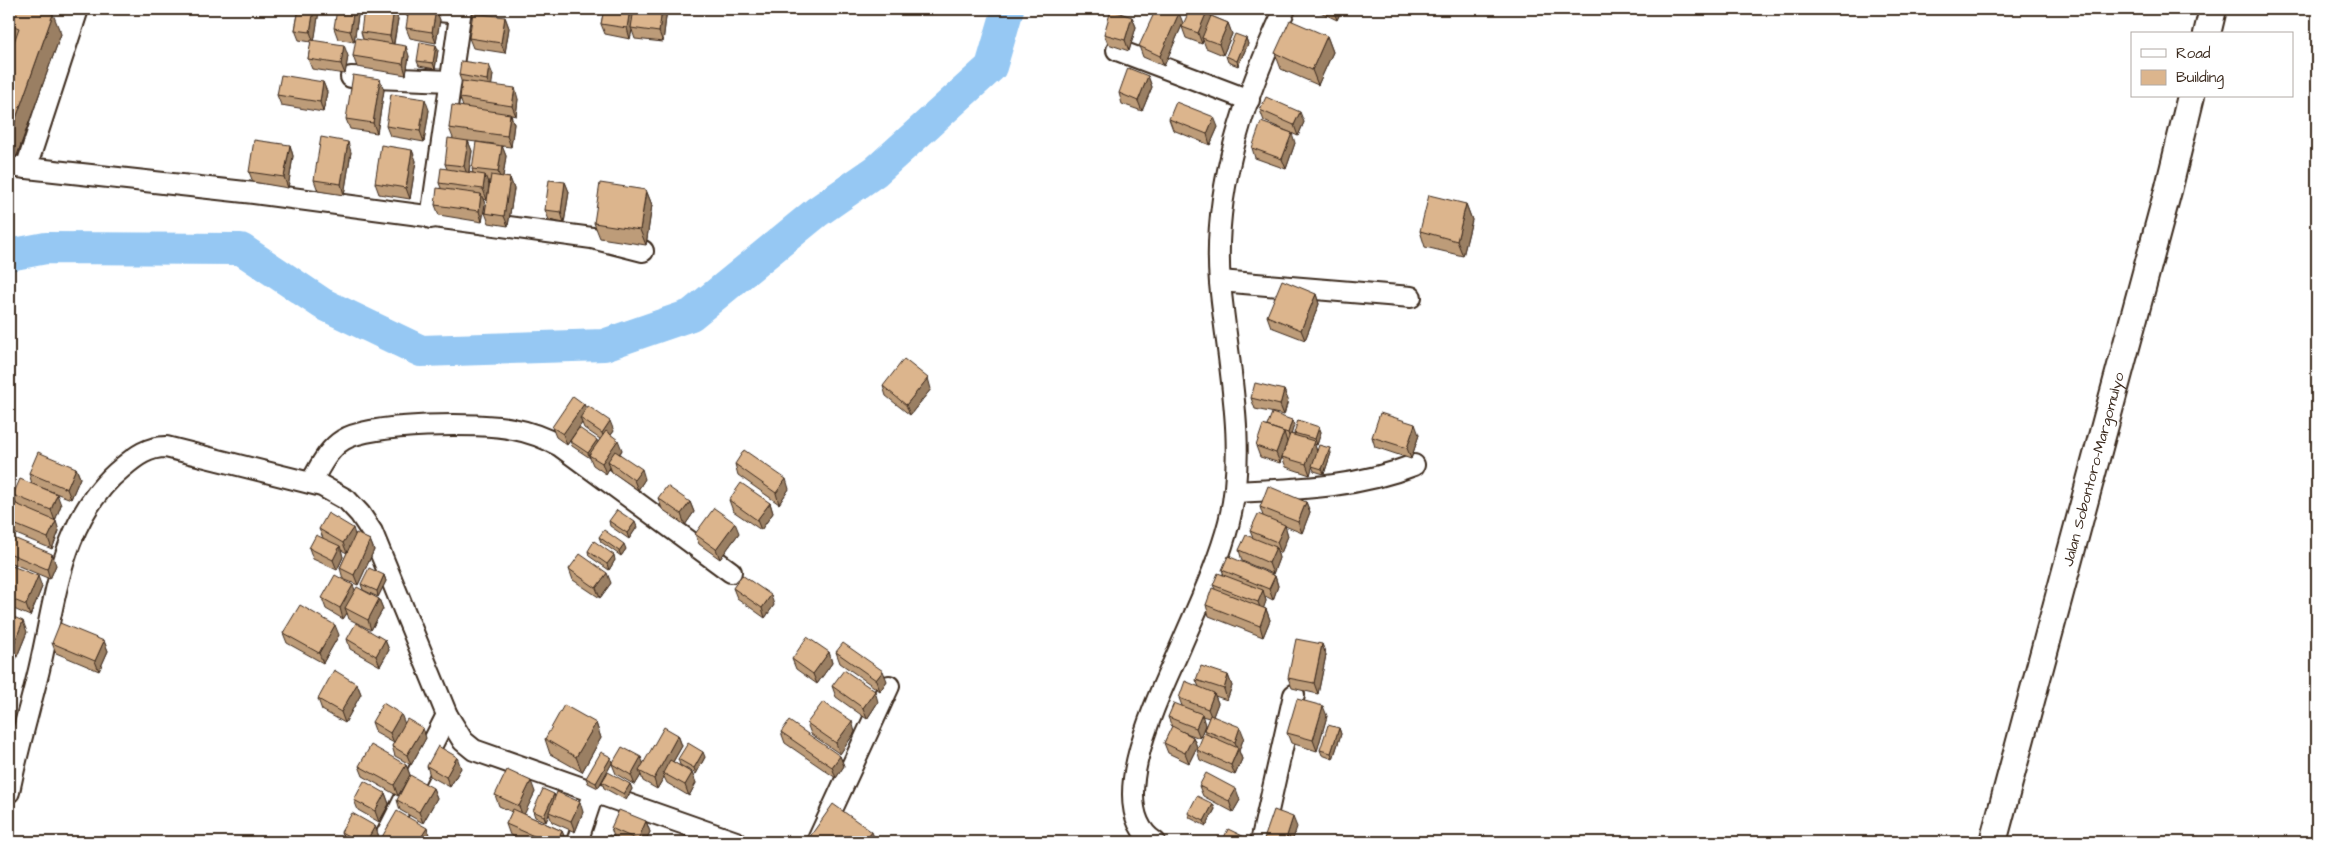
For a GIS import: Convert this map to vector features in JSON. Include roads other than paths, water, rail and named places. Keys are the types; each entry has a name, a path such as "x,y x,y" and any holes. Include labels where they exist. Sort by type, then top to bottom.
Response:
{"street":[{"path":"37,9 76,16 18,167 254,193 592,238 643,251"},
{"path":"416,9 460,11 431,218"},
{"path":"1155,842 1141,830 1135,812 1134,787 1139,750 1152,711 1223,540 1235,492 1236,454 1231,376 1220,281 1219,245 1223,198 1235,145 1264,54 1285,9"},
{"path":"2207,32 2213,9"},
{"path":"1117,50 1249,100"},
{"path":"352,77 450,81"},
{"name":"Jalan Sobontoro-Margomulyo","path":"1993,842 2169,188 2191,98"},
{"path":"1220,281 1411,297"},
{"path":"310,482 334,448 342,440 361,432 436,424 513,428 540,436 560,446 731,572"},
{"path":"9,792 11,766 53,602 74,531 96,492 114,474 142,453 155,447 166,446 310,482 330,489 347,500 360,514 372,532 447,715 463,741 474,750 736,842"},
{"path":"1235,492 1340,485 1383,476 1414,465"},
{"path":"817,842 889,686"},
{"path":"1261,842 1294,695"},
{"path":"387,834 447,715"},
{"path":"577,842 594,791"}],"waterway":[{"path":"9,255 46,248 241,249 323,304 421,351 604,345 691,315 817,212 876,171 991,67 1008,9"}]}
